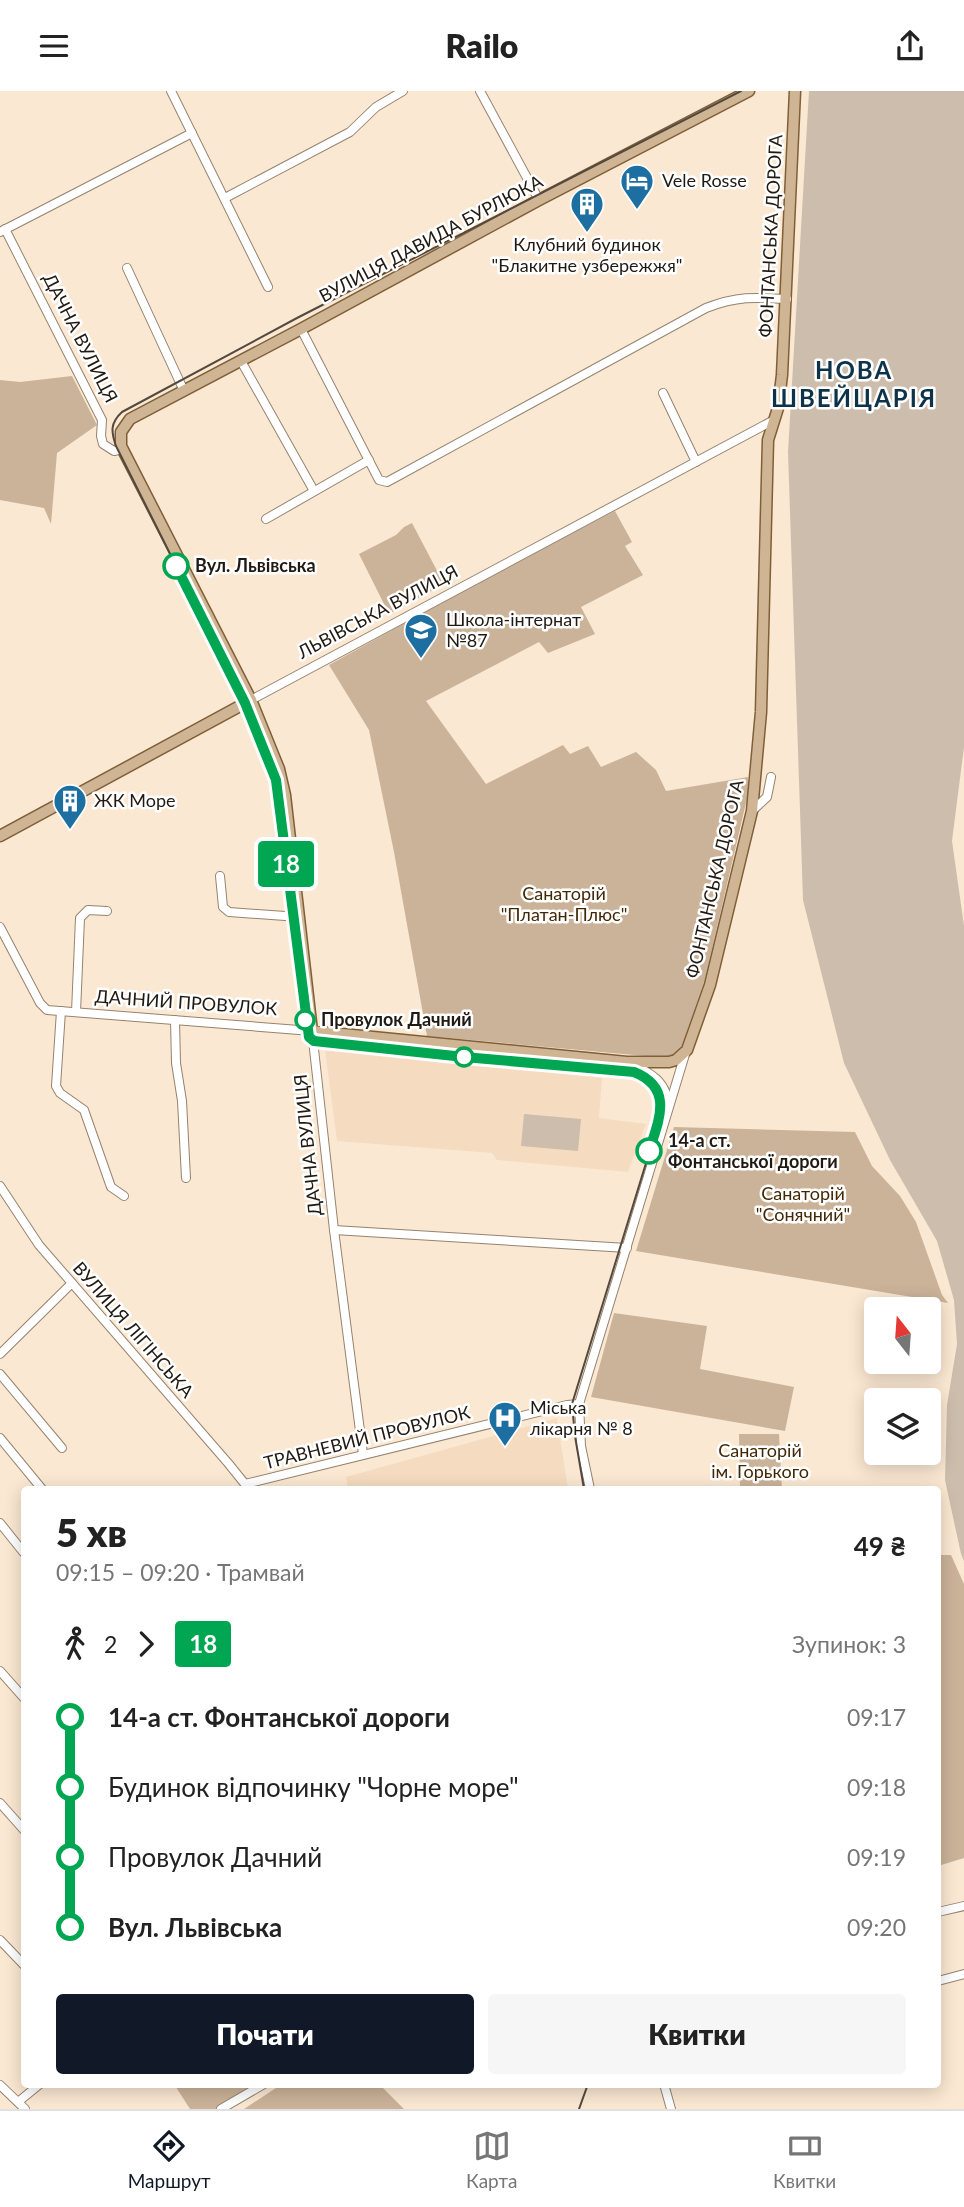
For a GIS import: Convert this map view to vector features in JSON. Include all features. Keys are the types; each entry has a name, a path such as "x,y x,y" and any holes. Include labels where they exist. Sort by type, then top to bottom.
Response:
{"main road":[{"name":"ВУЛИЦЯ ДАВИДА БУРЛЮКА","path":"130,419 749,91"},
{"name":"ФОНТАНСЬКА ДОРОГА","path":"687,1050 710,985 752,811 761,712 768,440 781,385 787,299 794,91"},
{"name":"ДАЧНА ВУЛИЦЯ","path":"130,419 121,432 123,449 251,699 279,769 285,795 312,1031"},
{"name":"ЛЬВІВСЬКА ВУЛИЦЯ","path":"0,837 251,699"},
{"name":"ДАЧНИЙ ПРОВУЛОК","path":"312,1031 626,1062 669,1062 676,1060 687,1050"}],"street":[{"path":"171,91 268,288"},
{"path":"225,198 349,132 392,93 403,91"},
{"path":"480,91 539,200"},
{"path":"3,230 192,132"},
{"name":"ДАЧНА ВУЛИЦЯ","path":"3,230 102,420 103,445 110,450 123,449"},
{"path":"127,268 184,391"},
{"path":"301,329 379,480 391,482 706,308 727,300 750,297 787,299"},
{"path":"241,361 314,491"},
{"path":"663,393 696,462"},
{"name":"ЛЬВІВСЬКА ВУЛИЦЯ","path":"251,699 774,420"},
{"path":"266,519 369,460"},
{"path":"752,811 766,797 771,777"},
{"path":"220,876 223,907 229,912 299,917"},
{"path":"76,1012 80,918 88,910 107,911"},
{"path":"0,927 42,1006 47,1010 61,1011 57,1090 84,1110 111,1187 124,1196"},
{"name":"ДАЧНИЙ ПРОВУЛОК","path":"61,1011 312,1031"},
{"path":"175,1020 186,1178"},
{"name":"ДАЧНА ВУЛИЦЯ","path":"312,1031 363,1454"},
{"name":"ФОНТАНСЬКА ДОРОГА","path":"589,1486 581,1446 579,1404 687,1050"},
{"name":"ДАЧНИЙ ПРОВУЛОК","path":"626,1062 648,1071 662,1084 668,1100 668,1114"},
{"name":"ВУЛИЦЯ ЛІГІНСЬКА","path":"0,1186 39,1245 246,1486"},
{"path":"334,1230 627,1248"},
{"path":"0,1354 72,1283"},
{"path":"0,1374 62,1448"},
{"name":"ТРАВНЕВИЙ ПРОВУЛОК","path":"251,1486 363,1454 579,1404"},
{"path":"0,1438 40,1486"},
{"path":"0,1523 21,1549"},
{"path":"0,1671 21,1695"},
{"path":"0,1803 21,1827"},
{"path":"941,1911 964,1906"},
{"path":"0,1940 21,1962"},
{"path":"941,1980 964,1974"},
{"path":"0,2085 21,2106 37,2088"},
{"path":"221,2109 257,2088"},
{"path":"665,2088 671,2109"}],"shaded area":[{"path":"809,91 964,91 964,747 952,841 964,926 964,1561 945,1480 947,1405 957,1344 954,1300 937,1241 890,1160 844,1063 803,900 788,452"},
{"path":"325,1050 602,1078 599,1118 646,1124 628,1172 497,1160 492,1153 337,1141"},
{"path":"524,1114 581,1119 578,1151 521,1146"},
{"name":"Міська лікарня № 8","path":"557,1418 568,1486 348,1486 346,1477"}],"green space":[{"path":"72,376 97,425 57,453 51,524 44,508 0,500 0,380 20,382"},
{"name":"Санаторій \"Платан-Плюс\"","path":"615,511 632,542 625,546 643,575 581,607 595,634 548,653 539,642 426,701 486,784 563,745 570,754 588,746 601,767 636,752 656,770 666,791 748,777 749,790 705,979 679,1054 667,1058 427,1036 369,730 329,665"},
{"path":"412,523 444,584 389,614 359,554 396,535"},
{"name":"Санаторій \"Сонячний\"","path":"674,1127 855,1132 872,1166 900,1196 916,1222 942,1295 948,1303 942,1302 942,1297 912,1297 636,1251"},
{"path":"614,1313 707,1326 700,1369 794,1387 785,1431 591,1397"},
{"name":"Cанаторій ім. Горького","path":"739,1434 779,1434 782,1486 740,1486"},
{"path":"941,1555 951,1555 964,1584 964,1858 941,1865"},
{"path":"177,2088 252,2088 216,2109 190,2109"},
{"path":"276,2088 383,2088 404,2109 244,2109"}],"tram line":[{"path":"583,1486 572,1404 658,1124 660,1107 657,1093 649,1081 634,1072 314,1041 309,1037 276,780 245,703 116,446 113,428 115,420 122,412 297,318 741,91"},
{"name":"18","path":"176,566 245,703 276,780 307,1030 311,1040 439,1055 634,1072 650,1081 660,1098 661,1110 649,1151"},
{"path":"579,2109 587,2088"}],"place":[{"name":"Vele Rosse","path":"637,211"},
{"name":"Клубний будинок \"Блакитне узбережжя\"","path":"587,234"},
{"name":"Вул. Львівська","path":"176,566"},
{"name":"Школа-інтернат №87","path":"421,660"},
{"name":"ЖК Море","path":"70,831"},
{"name":"Провулок Дачний","path":"305,1020"},
{"name":"14-а ст. Фонтанської дороги","path":"649,1151"},
{"name":"Міська лікарня № 8","path":"505,1448"}],"district":[{"name":"НОВА ШВЕЙЦАРІЯ","path":"854,385"}]}
